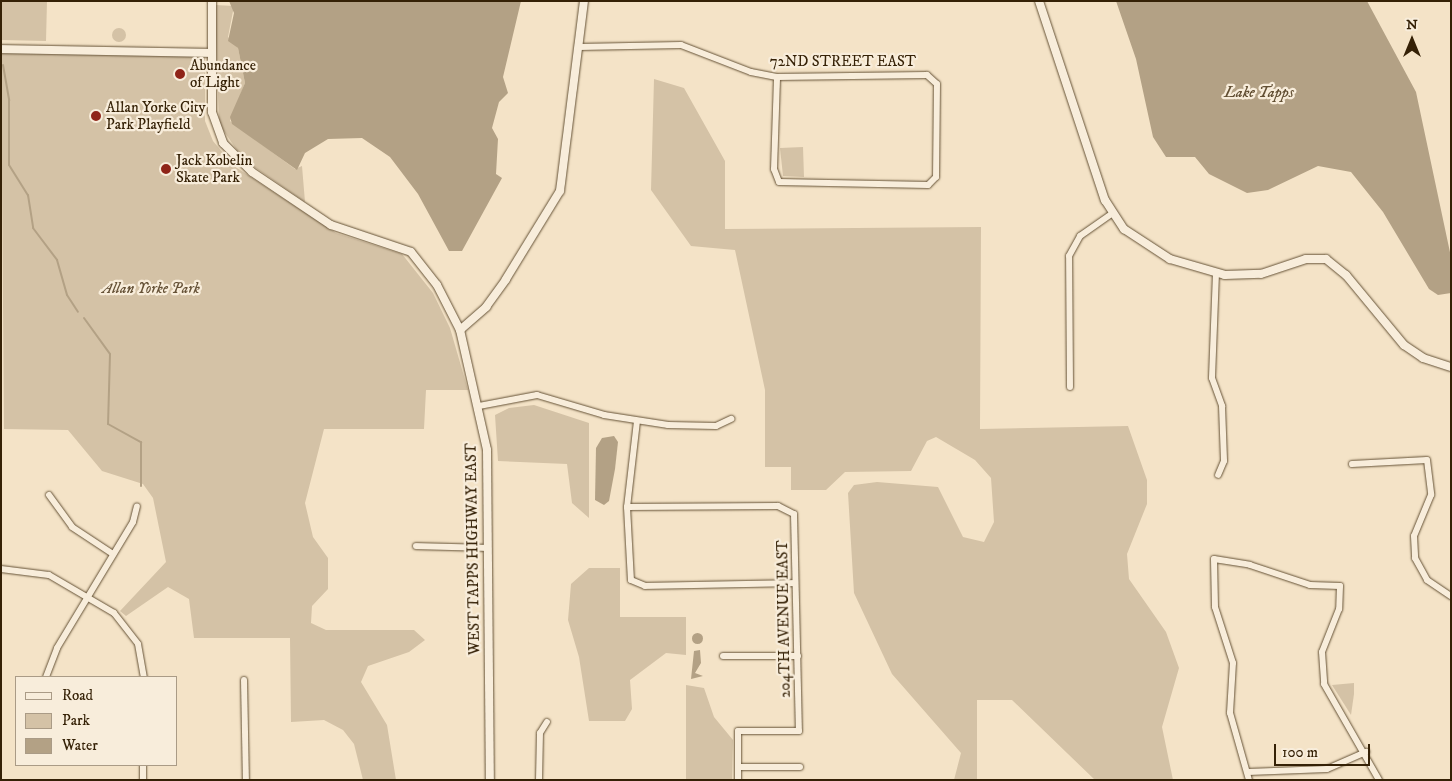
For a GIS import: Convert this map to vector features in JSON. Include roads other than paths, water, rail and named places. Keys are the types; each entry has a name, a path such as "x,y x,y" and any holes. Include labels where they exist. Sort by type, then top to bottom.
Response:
{"street":[{"name":"WEST TAPPS HIGHWAY EAST","path":"212,1 213,121 232,154 335,227 388,240 411,252 437,286 460,330 479,406 488,467 487,548 490,780"},
{"path":"460,330 486,307 555,202 562,179 584,1"},
{"path":"1039,1 1112,214 1155,252 1216,273 1261,274 1306,259 1326,258 1346,275 1404,345 1423,358 1451,367"},
{"name":"72ND STREET EAST","path":"579,47 681,45 751,72 777,77 932,77 937,84 934,180 928,185 779,182 774,169 777,77"},
{"path":"1,50 211,53"},
{"path":"1070,387 1069,256 1080,236 1112,214"},
{"path":"1216,273 1212,378 1222,406 1224,461 1218,475"},
{"path":"479,406 538,395 637,421 716,426 731,419"},
{"path":"637,421 627,507 628,572 635,583 795,584"},
{"path":"1352,464 1427,460 1431,495 1416,531 1414,558 1427,580 1451,596"},
{"path":"49,495 72,527 113,554"},
{"path":"46,676 57,648 113,554 137,506"},
{"name":"204TH AVENUE EAST","path":"627,507 789,508 795,519 799,730 738,731 738,767"},
{"path":"416,546 487,548"},
{"path":"1248,780 1248,772 1230,713 1233,663 1215,606 1214,560 1250,565 1310,585 1340,586 1338,609 1322,652 1322,674 1328,694 1366,752 1379,780"},
{"path":"1,568 40,572 88,596 129,627 141,655 144,676"},
{"path":"723,656 798,656"},
{"path":"244,680 246,780"},
{"path":"540,780 540,733 547,722"},
{"path":"1248,772 1327,769 1366,752"},
{"path":"143,766 143,780"},
{"path":"738,780 738,767 800,767"}],"water":[{"path":"229,1 521,1 503,77 508,93 499,102 492,128 498,139 496,174 502,178 462,251 449,251 418,194 390,157 362,138 328,139 305,153 297,170 232,124 230,117 245,83 238,48 228,41 234,13"},
{"name":"Lake Tapps","path":"1116,1 1367,1 1416,92 1451,257 1451,293 1438,295 1429,289 1383,212 1351,172 1318,166 1268,190 1247,193 1209,174 1195,157 1166,157 1153,137 1136,59"},
{"path":"614,436 618,442 615,469 609,501 604,505 595,500 596,448 602,438"},
{"path":"697,632 703,638 697,644 691,638"},
{"path":"700,650 701,663 695,673 703,676 691,679 694,651"}],"waterway":[{"path":"3,65 9,100 9,165 28,195 33,228 57,260 67,295 78,312"},
{"path":"84,318 110,354 108,424 141,442 141,486"}],"place":[{"name":"Abundance of Light","path":"180,74"},
{"name":"Allan Yorke City Park Playfield","path":"96,116"},
{"name":"Jack Kobelin Skate Park","path":"166,169"}],"park label":[{"name":"Allan Yorke Park","path":"151,289"}]}
